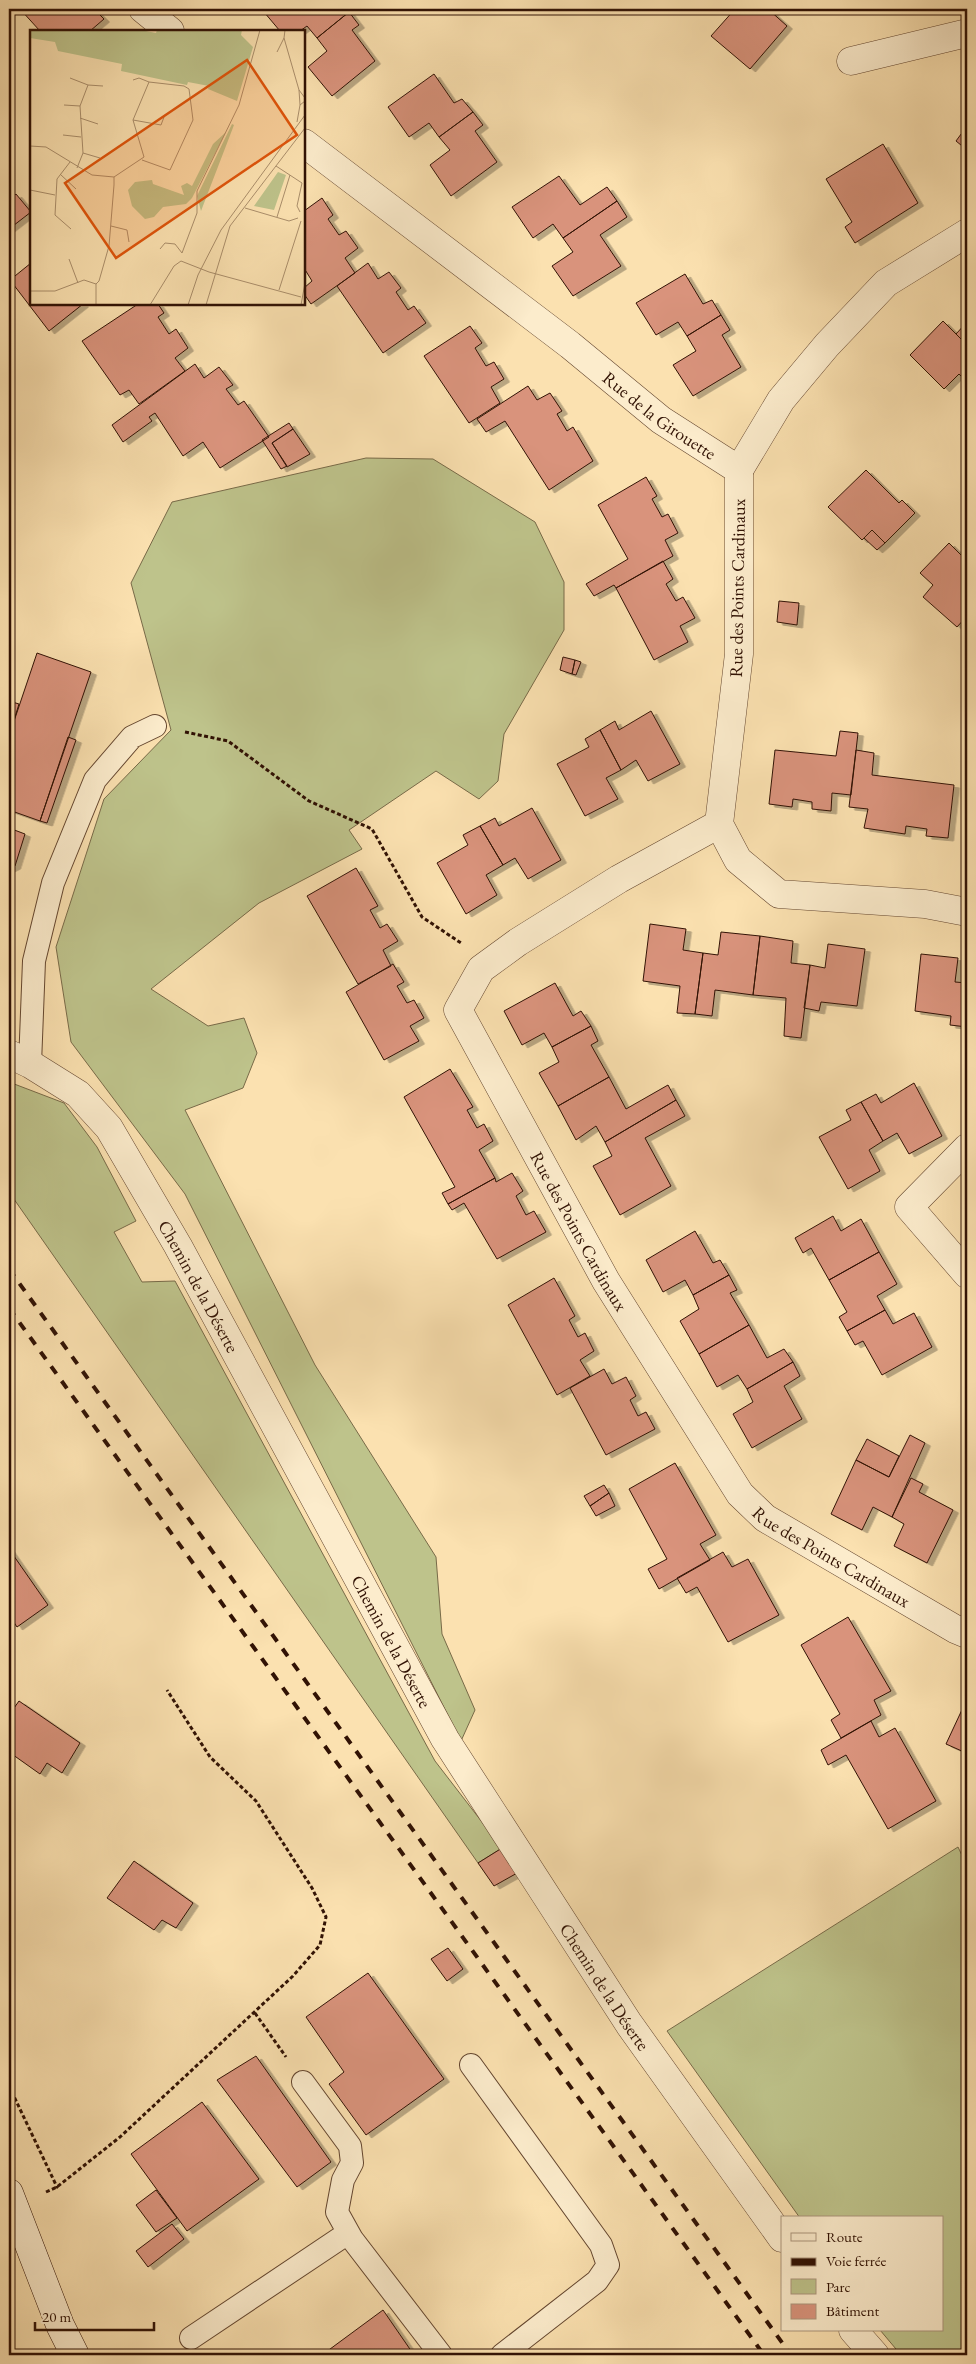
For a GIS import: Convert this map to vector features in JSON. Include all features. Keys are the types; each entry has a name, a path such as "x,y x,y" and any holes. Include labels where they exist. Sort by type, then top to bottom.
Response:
{"street":[{"path":"144,9 169,30"},
{"path":"851,61 967,33"},
{"name":"Rue de la Girouette","path":"308,154 570,345 661,420 739,470"},
{"path":"739,470 781,400 827,344 866,303 886,283 967,233"},
{"name":"Rue des Points Cardinaux","path":"739,470 740,654 719,824 619,879 518,942 481,969 458,1010 606,1281 740,1494 765,1518 955,1629 967,1634"},
{"path":"719,824 738,860 779,894 925,904 967,912"},
{"name":"Chemin de la Déserte","path":"19,1059 78,1094 109,1128 183,1254 445,1739 629,2024 781,2237"},
{"path":"967,1148 909,1207 967,1274"},
{"path":"14,2206 60,2325 74,2355"},
{"path":"855,2332 875,2355"}],"lane":[{"path":"19,1059 34,961 53,884 95,780 132,737 156,726"},
{"path":"471,2065 601,2245 608,2265 597,2281 502,2355"},
{"path":"303,2082 350,2146 352,2163 343,2180 337,2212 348,2232 441,2355"},
{"path":"191,2338 348,2232"}],"path":[{"path":"156,726 228,741 309,801 372,829 422,917 490,963"},
{"path":"14,2206 57,2187 120,2137 293,1976 320,1945 326,1917 312,1888 256,1802 210,1757 167,1690"},
{"path":"255,2012 303,2082"},
{"path":"9,2086 57,2187"},
{"path":"14,2206 57,2187"}],"green space":[{"path":"366,458 433,459 535,522 564,582 564,630 504,734 498,781 479,799 436,771 349,830 362,849 259,903 151,989 208,1026 244,1018 257,1053 243,1088 185,1110 315,1365 436,1557 442,1634 475,1710 461,1741 185,1194 71,1042 56,947 104,799 171,730 131,583 172,502"},
{"path":"9,1082 64,1103 97,1147 136,1221 114,1232 142,1282 175,1281 435,1761 502,1848 478,1863 9,1192"},
{"path":"958,1847 967,1866 967,2355 901,2355 882,2332 944,2332 944,2216 799,2216 667,2031"}],"building":[{"path":"20,9 94,9 104,19 91,30 39,30"},
{"path":"268,9 346,9 349,12 317,38 307,26 301,30 279,30 264,12"},
{"path":"735,9 768,9 787,26 750,69 711,36"},
{"path":"349,12 359,25 352,30 375,61 332,96 308,67 327,51 317,38"},
{"path":"434,74 454,103 462,99 473,112 439,137 429,123 409,137 388,107"},
{"path":"473,112 483,125 475,131 497,162 451,196 430,165 450,150 439,137"},
{"path":"967,126 967,150 956,141"},
{"path":"883,144 918,203 855,243 845,227 852,222 826,179"},
{"path":"559,176 580,205 607,187 617,201 563,238 553,224 533,238 512,207"},
{"path":"16,194 30,213 9,229 9,197 10,199"},
{"path":"322,198 333,215 328,219 339,235 346,231 358,248 345,258 355,273 311,304 305,295 305,287 312,281 305,270 305,210"},
{"path":"617,201 627,217 600,235 621,266 573,296 552,266 573,252 563,238"},
{"path":"368,263 378,279 389,272 401,288 396,292 408,310 414,306 426,323 383,353 337,286"},
{"path":"30,264 30,305 82,305 49,331 10,280"},
{"path":"685,274 703,304 712,300 721,315 687,336 678,322 656,335 636,303"},
{"path":"136,305 159,305 164,313 158,317 169,334 176,329 188,348 175,358 185,371 139,404 129,390 120,395 82,341"},
{"path":"721,315 730,330 722,335 741,367 693,396 673,365 696,351 687,336"},
{"path":"943,321 967,345 967,374 963,378 959,374 944,389 910,355"},
{"path":"967,322 967,345 956,334"},
{"path":"470,326 482,343 475,348 486,366 494,362 504,379 491,387 500,403 469,423 424,356"},
{"path":"195,364 204,378 219,367 233,385 226,389 238,405 244,401 269,437 220,468 203,442 183,456 155,413 149,417 152,421 123,442 112,425"},
{"path":"528,386 537,400 550,393 562,411 557,414 567,431 573,427 593,461 549,490 505,421 486,432 477,419"},
{"path":"289,423 293,429 272,443 287,466 281,469 262,440"},
{"path":"293,429 310,454 287,467 272,443"},
{"path":"866,470 899,503 902,500 915,513 885,543 872,530 862,540 828,507"},
{"path":"646,477 657,496 652,499 662,517 668,514 678,533 665,540 673,556 616,588 614,585 594,596 586,584 628,559 598,505"},
{"path":"872,530 885,543 877,550 864,538"},
{"path":"949,543 967,561 967,616 957,627 923,597 933,585 920,573"},
{"path":"663,561 673,579 666,584 676,601 683,597 695,618 680,626 688,642 654,660 616,588"},
{"path":"779,601 799,603 797,625 777,622"},
{"path":"37,653 91,672 40,821 9,810 9,736"},
{"path":"563,657 575,660 572,674 560,670"},
{"path":"575,660 581,662 576,675 572,674"},
{"path":"9,701 19,704 9,736"},
{"path":"651,711 680,764 648,781 636,760 621,770 600,730 615,721 619,730"},
{"path":"600,730 621,770 606,778 618,799 585,816 557,764 589,747 585,739"},
{"path":"840,731 858,733 851,795 832,793 831,811 812,809 812,802 793,799 792,807 769,804 775,750 836,756"},
{"path":"68,737 76,740 47,823 40,821"},
{"path":"856,750 874,753 872,775 954,785 948,838 926,836 927,829 906,826 905,834 864,828 868,809 849,807"},
{"path":"532,808 561,860 528,879 515,858 503,865 480,826 495,818 499,826"},
{"path":"480,826 503,865 486,875 497,895 466,914 437,863 468,845 463,835"},
{"path":"9,828 25,834 15,866 9,869"},
{"path":"356,868 378,906 370,910 380,928 387,924 398,941 383,950 391,966 358,984 307,896"},
{"path":"650,924 686,929 683,950 703,953 695,1014 677,1013 680,986 643,981"},
{"path":"721,932 760,936 753,995 715,990 712,1016 695,1014 703,953 718,955"},
{"path":"760,936 793,941 791,963 810,965 801,1038 784,1036 786,998 753,995"},
{"path":"828,944 865,949 857,1006 821,1002 819,1011 804,1008 810,965 825,968"},
{"path":"921,954 958,958 955,982 967,983 967,1027 950,1025 951,1016 915,1011"},
{"path":"393,964 404,982 397,986 407,1003 414,1000 424,1018 410,1026 419,1041 384,1060 346,992"},
{"path":"555,983 573,1016 581,1011 591,1026 552,1047 544,1033 522,1045 504,1011"},
{"path":"591,1026 598,1041 591,1045 609,1077 558,1106 539,1073 559,1062 552,1047"},
{"path":"450,1069 473,1107 467,1110 477,1128 484,1124 493,1141 479,1150 495,1178 448,1204 442,1193 455,1187 404,1097"},
{"path":"609,1077 626,1109 668,1085 676,1100 605,1142 596,1126 576,1140 558,1106"},
{"path":"914,1083 942,1136 909,1154 897,1133 883,1141 861,1102 876,1094 881,1103"},
{"path":"676,1100 685,1116 645,1138 671,1186 620,1215 593,1166 612,1156 605,1142"},
{"path":"861,1102 883,1141 869,1150 880,1171 848,1189 819,1137 851,1120 846,1110"},
{"path":"512,1173 523,1191 516,1196 526,1215 534,1211 546,1232 497,1259 464,1203 452,1210 448,1204 495,1178 496,1182"},
{"path":"833,1216 841,1231 861,1219 879,1252 829,1280 811,1248 803,1253 795,1238"},
{"path":"695,1231 713,1263 720,1260 729,1275 693,1295 685,1280 663,1292 646,1260"},
{"path":"879,1252 897,1284 877,1296 885,1310 847,1331 839,1317 847,1312 829,1280"},
{"path":"729,1275 737,1290 730,1293 749,1325 699,1354 680,1321 699,1309 693,1295"},
{"path":"554,1278 575,1316 569,1320 578,1337 585,1333 594,1351 580,1360 590,1376 557,1395 508,1305"},
{"path":"885,1310 893,1324 914,1313 932,1347 882,1375 863,1341 855,1345 847,1331"},
{"path":"749,1325 767,1358 784,1349 793,1362 747,1389 738,1375 717,1387 699,1354"},
{"path":"793,1362 800,1376 784,1386 802,1419 752,1448 733,1414 753,1402 747,1389"},
{"path":"604,1369 612,1384 626,1377 636,1396 630,1400 638,1416 646,1412 655,1429 606,1455 570,1388"},
{"path":"910,1435 925,1443 892,1517 873,1507 862,1530 831,1514 856,1460 889,1477"},
{"path":"867,1439 899,1456 889,1477 856,1460"},
{"path":"675,1463 716,1535 700,1544 710,1560 659,1589 648,1569 667,1559 629,1489"},
{"path":"911,1478 923,1484 919,1492 953,1510 927,1563 894,1546 904,1524 892,1517"},
{"path":"604,1485 609,1493 590,1506 584,1496"},
{"path":"609,1493 615,1506 596,1516 590,1506"},
{"path":"9,1549 48,1605 17,1627 9,1615"},
{"path":"723,1552 732,1567 748,1559 779,1615 728,1642 697,1587 686,1593 677,1578"},
{"path":"848,1617 891,1691 874,1700 881,1715 841,1738 831,1720 840,1714 801,1645"},
{"path":"967,1699 967,1743 964,1752 946,1744"},
{"path":"19,1701 80,1743 62,1773 47,1763 40,1774 9,1752 9,1715"},
{"path":"871,1721 879,1737 895,1728 936,1801 888,1829 846,1755 828,1765 821,1750"},
{"path":"502,1848 519,1872 494,1886 478,1863"},
{"path":"134,1861 193,1903 176,1928 162,1920 154,1930 107,1898"},
{"path":"448,1948 463,1969 447,1981 431,1959"},
{"path":"368,1973 444,2079 366,2135 329,2084 344,2072 306,2017"},
{"path":"256,2056 331,2162 297,2187 217,2080"},
{"path":"202,2102 259,2179 187,2231 131,2154"},
{"path":"156,2190 177,2218 156,2232 136,2205"},
{"path":"172,2224 184,2239 148,2267 136,2251"},
{"path":"383,2310 414,2355 328,2355 326,2352"}],"railway":[{"path":"9,1269 791,2355"},
{"path":"9,1308 764,2355"}]}
